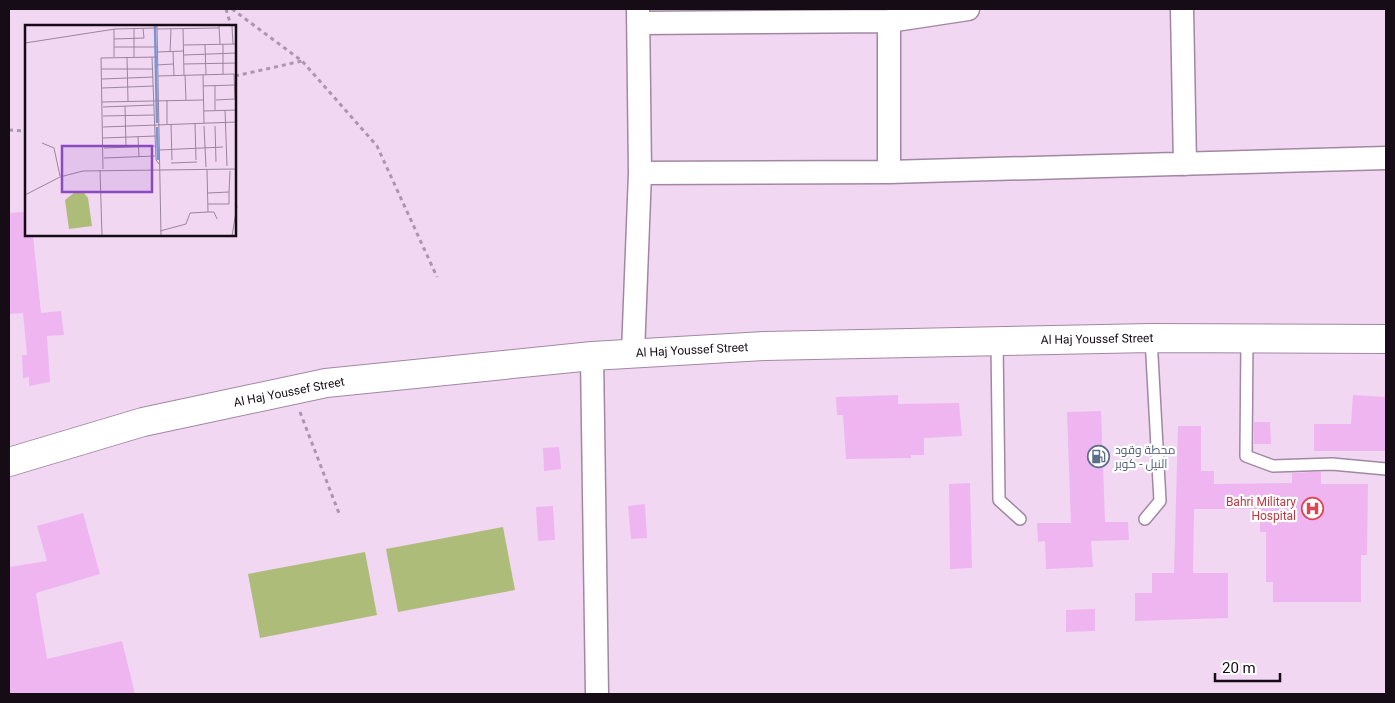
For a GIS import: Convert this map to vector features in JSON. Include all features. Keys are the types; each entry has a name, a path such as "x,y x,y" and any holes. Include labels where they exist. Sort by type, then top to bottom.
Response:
{"main road":[{"name":"Al Haj Youssef Street","path":"9,462 143,422 326,383 592,356 764,346 1151,338 1386,339"}],"street":[{"path":"633,353 640,173 639,16 889,22 968,9"},
{"path":"1182,9 1185,164"},
{"path":"889,22 889,172"},
{"path":"640,173 889,172 1386,158"},
{"path":"592,356 597,694"}],"lane":[{"path":"1145,519 1160,501 1151,338"},
{"path":"1247,338 1246,456 1273,466 1332,464 1386,469"},
{"path":"997,342 999,500 1020,519"}],"path":[{"path":"226,9 230,25"},
{"path":"232,9 302,61 377,146 437,277"},
{"path":"236,76 302,61"},
{"path":"9,130 25,132"},
{"path":"291,390 340,516"}],"green space":[{"path":"503,527 515,590 398,612 386,549"},
{"path":"365,552 377,615 260,638 248,574"}],"building":[{"path":"25,212 25,236 33,236 41,313 61,311 64,335 47,336 50,382 29,386 29,377 23,378 22,355 27,355 23,313 9,314 9,213"},
{"path":"898,395 898,404 959,403 962,436 924,438 924,455 911,455 911,458 846,459 843,415 837,415 836,397"},
{"path":"1353,395 1386,397 1386,451 1314,451 1314,424 1351,424"},
{"path":"1101,411 1105,522 1128,522 1129,540 1091,541 1093,567 1046,569 1045,541 1038,542 1037,523 1071,523 1067,412"},
{"path":"1254,422 1270,422 1271,444 1254,444"},
{"path":"1178,426 1201,426 1201,471 1214,471 1214,484 1292,483 1292,473 1321,472 1321,484 1368,484 1367,555 1361,555 1361,602 1273,602 1273,582 1266,582 1266,532 1260,532 1260,509 1194,509 1193,573 1228,573 1228,618 1135,621 1135,593 1152,593 1152,573 1174,573"},
{"path":"559,447 561,469 544,471 543,448"},
{"path":"970,483 972,568 950,569 949,484"},
{"path":"645,504 647,538 631,539 628,506"},
{"path":"553,506 555,540 538,541 536,507"},
{"path":"83,513 100,574 36,593 47,659 122,641 135,694 9,694 9,567 47,561 37,526"},
{"path":"1095,609 1095,631 1066,632 1066,610"}],"place":[{"name":"محطة وقود النيل - كوبر","path":"1099,457"},
{"name":"Bahri Military Hospital","path":"1312,509"}]}
